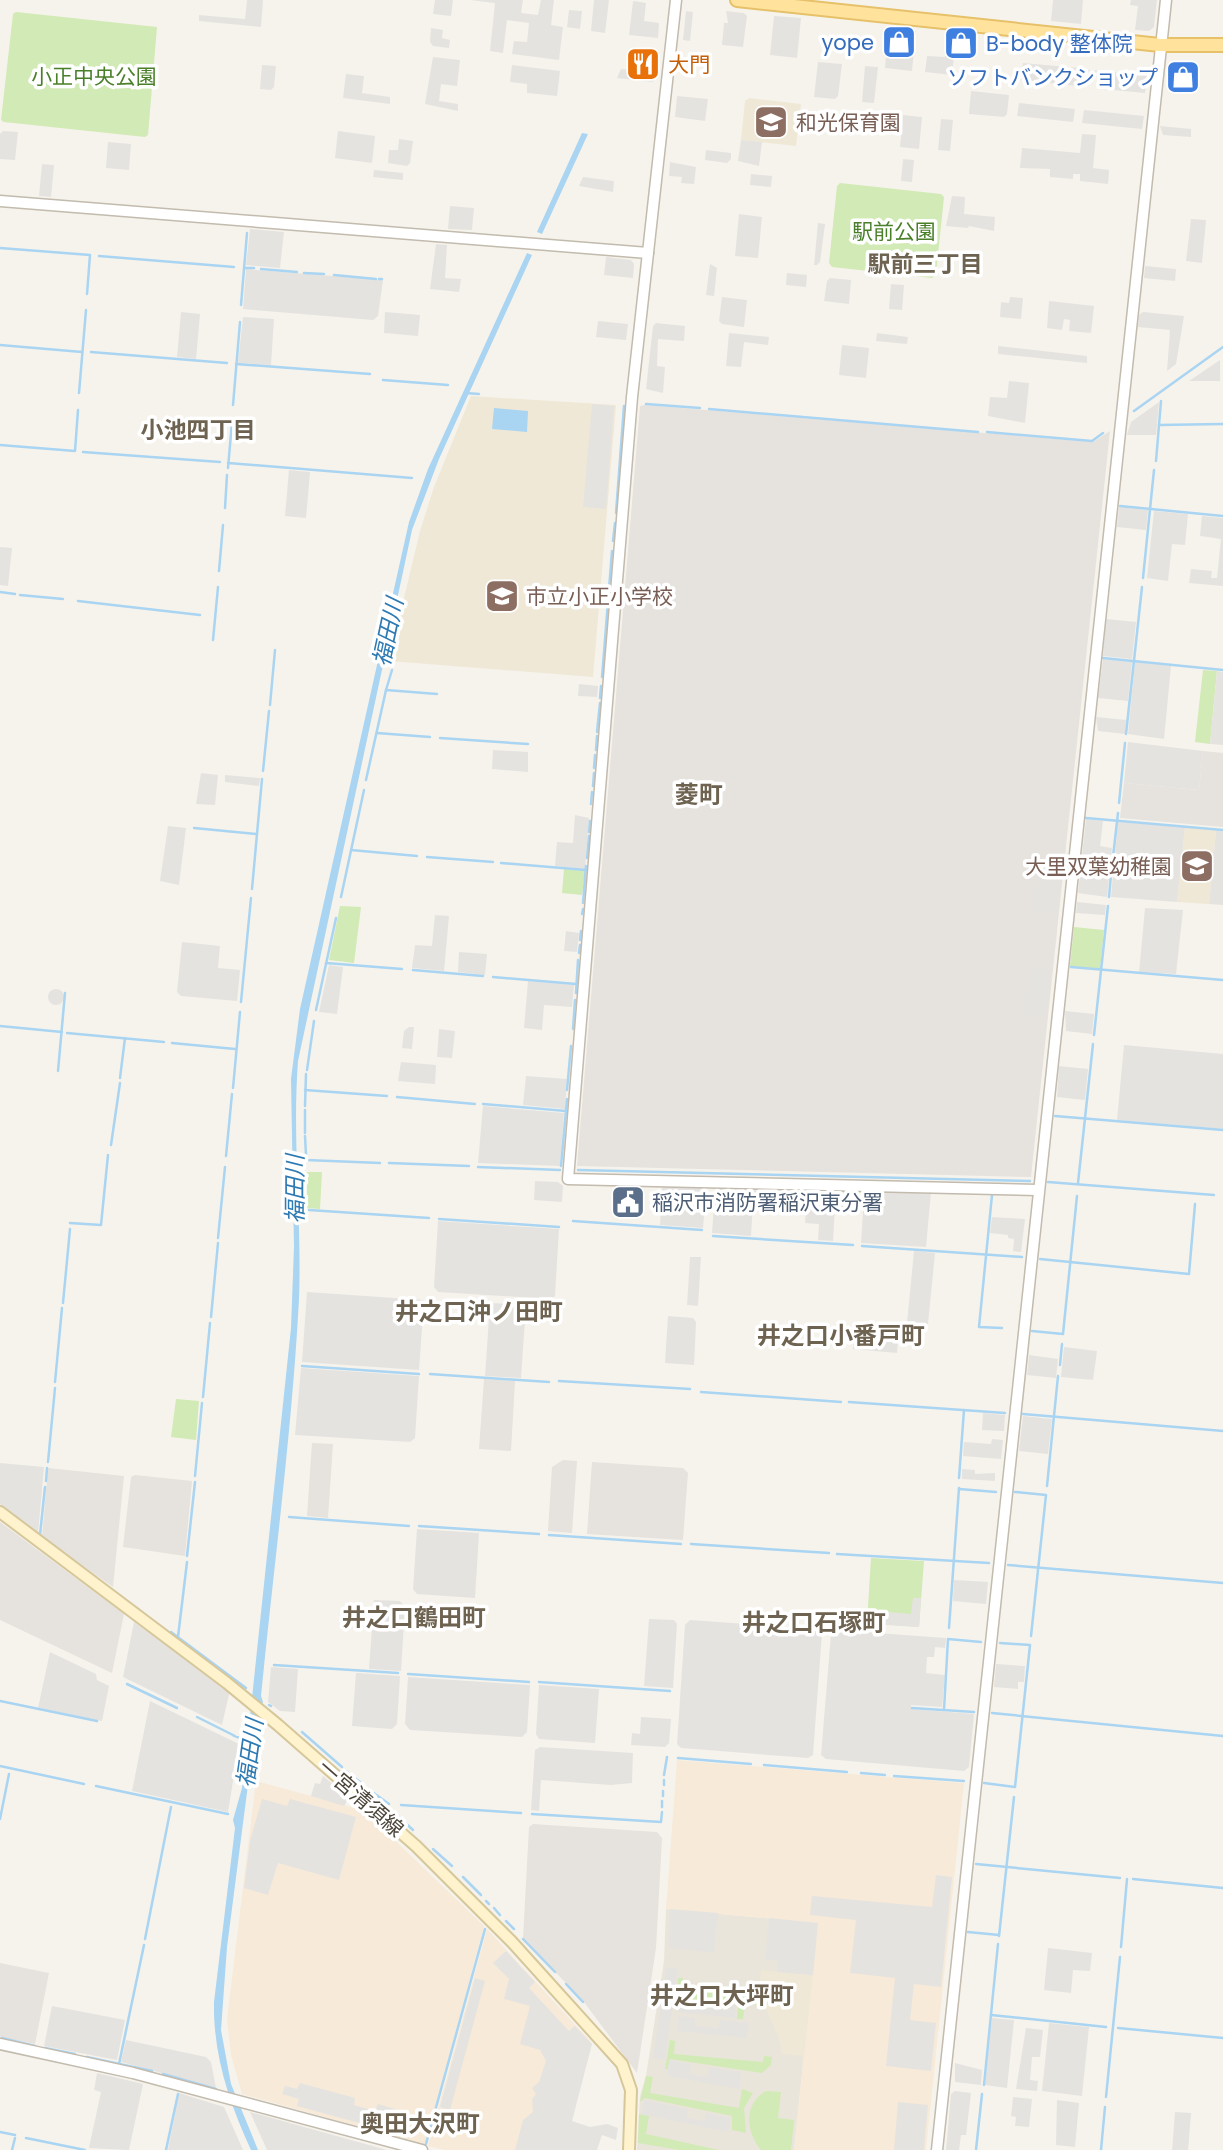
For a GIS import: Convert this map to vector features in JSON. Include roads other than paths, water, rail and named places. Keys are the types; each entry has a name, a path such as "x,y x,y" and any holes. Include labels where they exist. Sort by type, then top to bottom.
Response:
{"main road":[{"path":"737,0 1160,45 1223,45"},
{"name":"一宮清須線","path":"0,1512 256,1706 416,1846 599,2035 628,2075 632,2101 629,2150"}],"street":[{"path":"676,0 631,410 568,1178 1038,1190"},
{"path":"937,2150 1166,0"},
{"path":"0,201 648,253"},
{"path":"0,2044 224,2096 422,2150"}],"water":[{"path":"582,133 588,134 542,234 537,232"},
{"name":"福田川","path":"527,253 532,255 439,459 412,530 298,1061 296,1120 300,1269 296,1349 261,1696 263,1702 257,1715 227,1947 221,2030 231,2084 258,2150 251,2150 236,2114 219,2059 214,2002 235,1828 233,1820 242,1788 247,1743 232,1736 248,1736 291,1328 294,1247 291,1079 300,1009 409,522 428,469"},
{"path":"494,408 528,411 527,432 492,429"}],"waterway":[{"path":"241,305 247,233"},
{"path":"0,248 90,255 87,294"},
{"path":"99,256 234,267"},
{"path":"244,268 254,268"},
{"path":"261,269 297,272"},
{"path":"304,273 324,274"},
{"path":"334,275 376,279"},
{"path":"79,393 86,310"},
{"path":"233,405 240,322"},
{"path":"0,345 82,352"},
{"path":"1134,411 1223,347"},
{"path":"91,352 227,363"},
{"path":"236,364 370,374"},
{"path":"383,380 448,385"},
{"path":"466,393 479,394"},
{"path":"1156,461 1161,401"},
{"path":"646,404 700,408"},
{"path":"616,513 624,406"},
{"path":"709,409 978,432"},
{"path":"0,445 75,451 78,410"},
{"path":"228,468 232,422"},
{"path":"1159,425 1223,424"},
{"path":"987,432 1092,441 1103,433"},
{"path":"83,452 220,462"},
{"path":"228,463 412,478"},
{"path":"1143,578 1154,470"},
{"path":"225,508 227,475"},
{"path":"1120,506 1223,516"},
{"path":"613,541 615,523"},
{"path":"219,571 223,525"},
{"path":"602,677 612,551"},
{"path":"213,640 218,587"},
{"path":"1126,734 1142,587"},
{"path":"0,592 15,594"},
{"path":"20,595 63,599"},
{"path":"78,601 200,615"},
{"path":"270,705 275,650"},
{"path":"1103,658 1223,670"},
{"name":"福田川","path":"386,690 392,670"},
{"path":"600,698 601,686"},
{"path":"366,780 386,690 437,694"},
{"path":"597,732 600,703"},
{"path":"263,771 269,711"},
{"path":"377,733 430,737"},
{"path":"596,750 597,736"},
{"path":"440,738 528,744"},
{"path":"1119,803 1125,743"},
{"path":"594,768 595,755"},
{"path":"593,786 594,773"},
{"path":"252,889 262,779"},
{"path":"341,897 364,790"},
{"path":"591,804 592,792"},
{"path":"1113,857 1118,813"},
{"path":"1086,818 1223,830"},
{"path":"589,832 590,821"},
{"path":"194,828 257,834"},
{"path":"587,858 589,836"},
{"path":"351,850 417,856"},
{"path":"427,857 493,862"},
{"path":"501,863 586,870"},
{"path":"1109,897 1112,863"},
{"path":"583,903 586,866"},
{"path":"241,1002 251,898"},
{"path":"1094,1035 1108,906"},
{"path":"582,914 583,909"},
{"path":"316,1010 336,918"},
{"path":"580,940 581,931"},
{"path":"579,953 580,945"},
{"path":"576,993 578,960"},
{"path":"326,963 402,969"},
{"path":"1071,967 1223,980"},
{"path":"413,970 483,976"},
{"path":"493,977 576,984"},
{"path":"58,1071 65,993"},
{"path":"573,1029 575,1000"},
{"path":"233,1088 240,1012"},
{"path":"307,1070 314,1021"},
{"path":"0,1026 62,1032"},
{"path":"67,1033 164,1042"},
{"path":"120,1078 125,1038"},
{"path":"172,1043 235,1049"},
{"path":"1078,1183 1093,1044"},
{"path":"567,1090 571,1046"},
{"path":"305,1106 306,1074"},
{"path":"111,1145 120,1083"},
{"path":"305,1090 387,1096"},
{"path":"226,1156 232,1094"},
{"path":"397,1097 475,1104"},
{"path":"561,1166 567,1099"},
{"path":"483,1104 566,1111"},
{"path":"305,1110 305,1133"},
{"path":"1055,1116 1223,1130"},
{"name":"福田川","path":"305,1136 306,1155"},
{"path":"70,1223 101,1225 108,1155"},
{"name":"福田川","path":"306,1160 380,1163"},
{"path":"389,1163 469,1166"},
{"path":"218,1238 225,1167"},
{"path":"478,1167 560,1170"},
{"path":"578,1170 1030,1181"},
{"path":"1048,1182 1214,1195"},
{"path":"992,1195 979,1327 1002,1328"},
{"path":"1032,1331 1063,1334 1077,1196"},
{"path":"1040,1259 1189,1274 1195,1204"},
{"name":"福田川","path":"309,1210 429,1218"},
{"path":"439,1219 559,1227"},
{"path":"573,1221 702,1230"},
{"path":"63,1303 70,1229"},
{"path":"713,1236 853,1245"},
{"path":"211,1317 218,1243"},
{"path":"862,1246 1022,1257"},
{"path":"55,1382 62,1308"},
{"path":"203,1397 210,1323"},
{"path":"1060,1365 1062,1344"},
{"path":"302,1366 419,1374"},
{"path":"430,1374 549,1382"},
{"path":"1047,1486 1058,1376"},
{"path":"559,1381 690,1389"},
{"path":"48,1462 55,1388"},
{"path":"701,1392 841,1402"},
{"path":"849,1402 1005,1413"},
{"path":"195,1476 202,1403"},
{"path":"959,1478 964,1410"},
{"path":"1023,1414 1223,1431"},
{"path":"46,1481 47,1468"},
{"path":"187,1556 195,1482"},
{"path":"40,1535 45,1487"},
{"path":"949,1628 959,1488"},
{"path":"959,1489 996,1492"},
{"path":"1015,1492 1046,1495 1031,1636"},
{"path":"289,1517 409,1526"},
{"path":"419,1526 539,1534"},
{"path":"549,1535 681,1544"},
{"path":"691,1544 829,1553"},
{"path":"837,1554 989,1563"},
{"path":"178,1637 187,1562"},
{"path":"1008,1565 1223,1583"},
{"path":"171,1632 246,1688"},
{"path":"944,1710 948,1639 981,1642"},
{"path":"984,1783 1015,1787 1030,1645 1000,1643"},
{"path":"274,1665 398,1673"},
{"path":"408,1674 529,1682"},
{"path":"539,1682 670,1691"},
{"path":"127,1684 177,1708"},
{"path":"0,1701 97,1721"},
{"path":"912,1708 974,1712"},
{"path":"992,1713 1223,1736"},
{"name":"福田川","path":"197,1717 235,1736"},
{"path":"302,1732 342,1767"},
{"path":"664,1775 667,1757"},
{"path":"678,1758 751,1764"},
{"path":"764,1765 847,1772"},
{"path":"0,1766 84,1784"},
{"path":"346,1771 360,1782"},
{"path":"861,1773 885,1775"},
{"path":"0,1819 9,1774"},
{"path":"894,1776 964,1781"},
{"path":"664,1780 664,1785"},
{"path":"96,1786 228,1814"},
{"path":"368,1789 389,1804"},
{"path":"663,1791 663,1796"},
{"path":"999,1936 1014,1797"},
{"path":"662,1801 662,1807"},
{"path":"401,1805 521,1813"},
{"path":"145,1939 171,1807"},
{"path":"532,1814 661,1822 662,1812"},
{"path":"399,1817 413,1830"},
{"path":"433,1849 452,1866"},
{"path":"976,1864 1120,1878"},
{"path":"463,1877 481,1895"},
{"path":"1121,1947 1127,1879"},
{"path":"1133,1879 1223,1888"},
{"path":"486,1901 489,1904"},
{"path":"494,1908 500,1915"},
{"path":"506,1921 514,1929"},
{"path":"426,2144 485,1929"},
{"path":"968,1932 999,1935"},
{"path":"523,1939 555,1972"},
{"path":"984,2085 998,1944"},
{"path":"119,2064 144,1945"},
{"path":"1106,2097 1120,1957"},
{"path":"566,1984 583,2002"},
{"path":"991,2015 1106,2027"},
{"path":"1118,2028 1223,2038"},
{"path":"2,2038 35,2046"},
{"path":"45,2048 75,2054"},
{"path":"87,2057 152,2071"},
{"path":"163,2074 216,2089"},
{"path":"166,2150 178,2094"},
{"path":"976,2150 982,2094"},
{"path":"1101,2150 1105,2107"},
{"path":"0,2132 15,2135"},
{"path":"12,2150 15,2138"},
{"path":"26,2138 85,2150"}],"place":[{"name":"yope","path":"899,42"},
{"name":"B-body 整体院","path":"961,43"},
{"name":"大門","path":"643,64"},
{"name":"ソフトバンクショップ","path":"1183,77"},
{"name":"和光保育園","path":"771,122"},
{"name":"市立小正小学校","path":"502,596"},
{"name":"大里双葉幼稚園","path":"1197,866"},
{"name":"稲沢市消防署稲沢東分署","path":"628,1202"}],"district":[{"name":"駅前三丁目","path":"925,264"},
{"name":"小池四丁目","path":"198,430"},
{"name":"菱町","path":"699,794"},
{"name":"井之口沖ノ田町","path":"479,1311"},
{"name":"井之口小番戸町","path":"841,1335"},
{"name":"井之口鶴田町","path":"414,1617"},
{"name":"井之口石塚町","path":"814,1622"},
{"name":"井之口大坪町","path":"722,1995"},
{"name":"奥田大沢町","path":"420,2123"}],"park label":[{"name":"小正中央公園","path":"94,76"},
{"name":"駅前公園","path":"894,231"}]}
